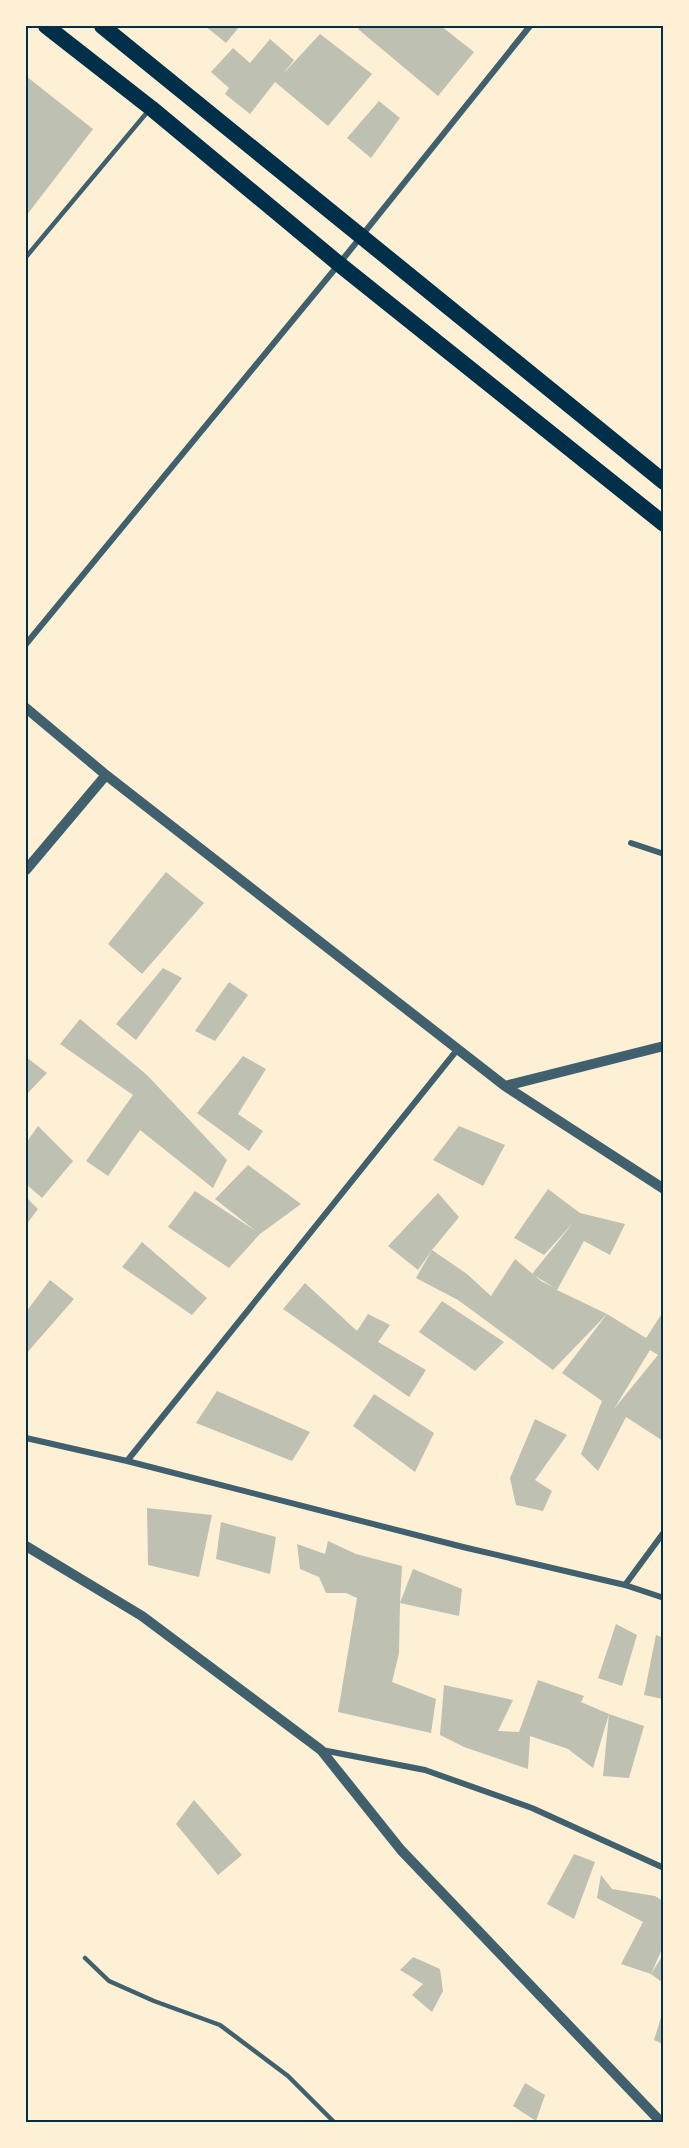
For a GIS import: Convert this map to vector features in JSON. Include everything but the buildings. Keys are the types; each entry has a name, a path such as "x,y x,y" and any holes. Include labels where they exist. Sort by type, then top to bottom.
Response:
{"highway":[{"path":"46,26 151,108 339,264 663,524"},
{"path":"102,26 663,482"}],"street":[{"path":"26,644 339,264 530,26"},
{"path":"26,708 106,775 457,1050 505,1086 663,1189"},
{"path":"26,870 106,775"},
{"path":"631,843 663,855"},
{"path":"505,1086 663,1046"},
{"path":"127,1461 457,1050"},
{"path":"26,1438 625,1585 663,1598"},
{"path":"625,1585 663,1532"},
{"path":"26,1546 142,1616 321,1750 401,1850 661,2122"},
{"path":"321,1750 425,1770 532,1808 663,1868"}],"lane":[{"path":"26,257 151,108"},
{"path":"85,1959 109,1981 154,2001 220,2025 288,2076 334,2122"}]}
